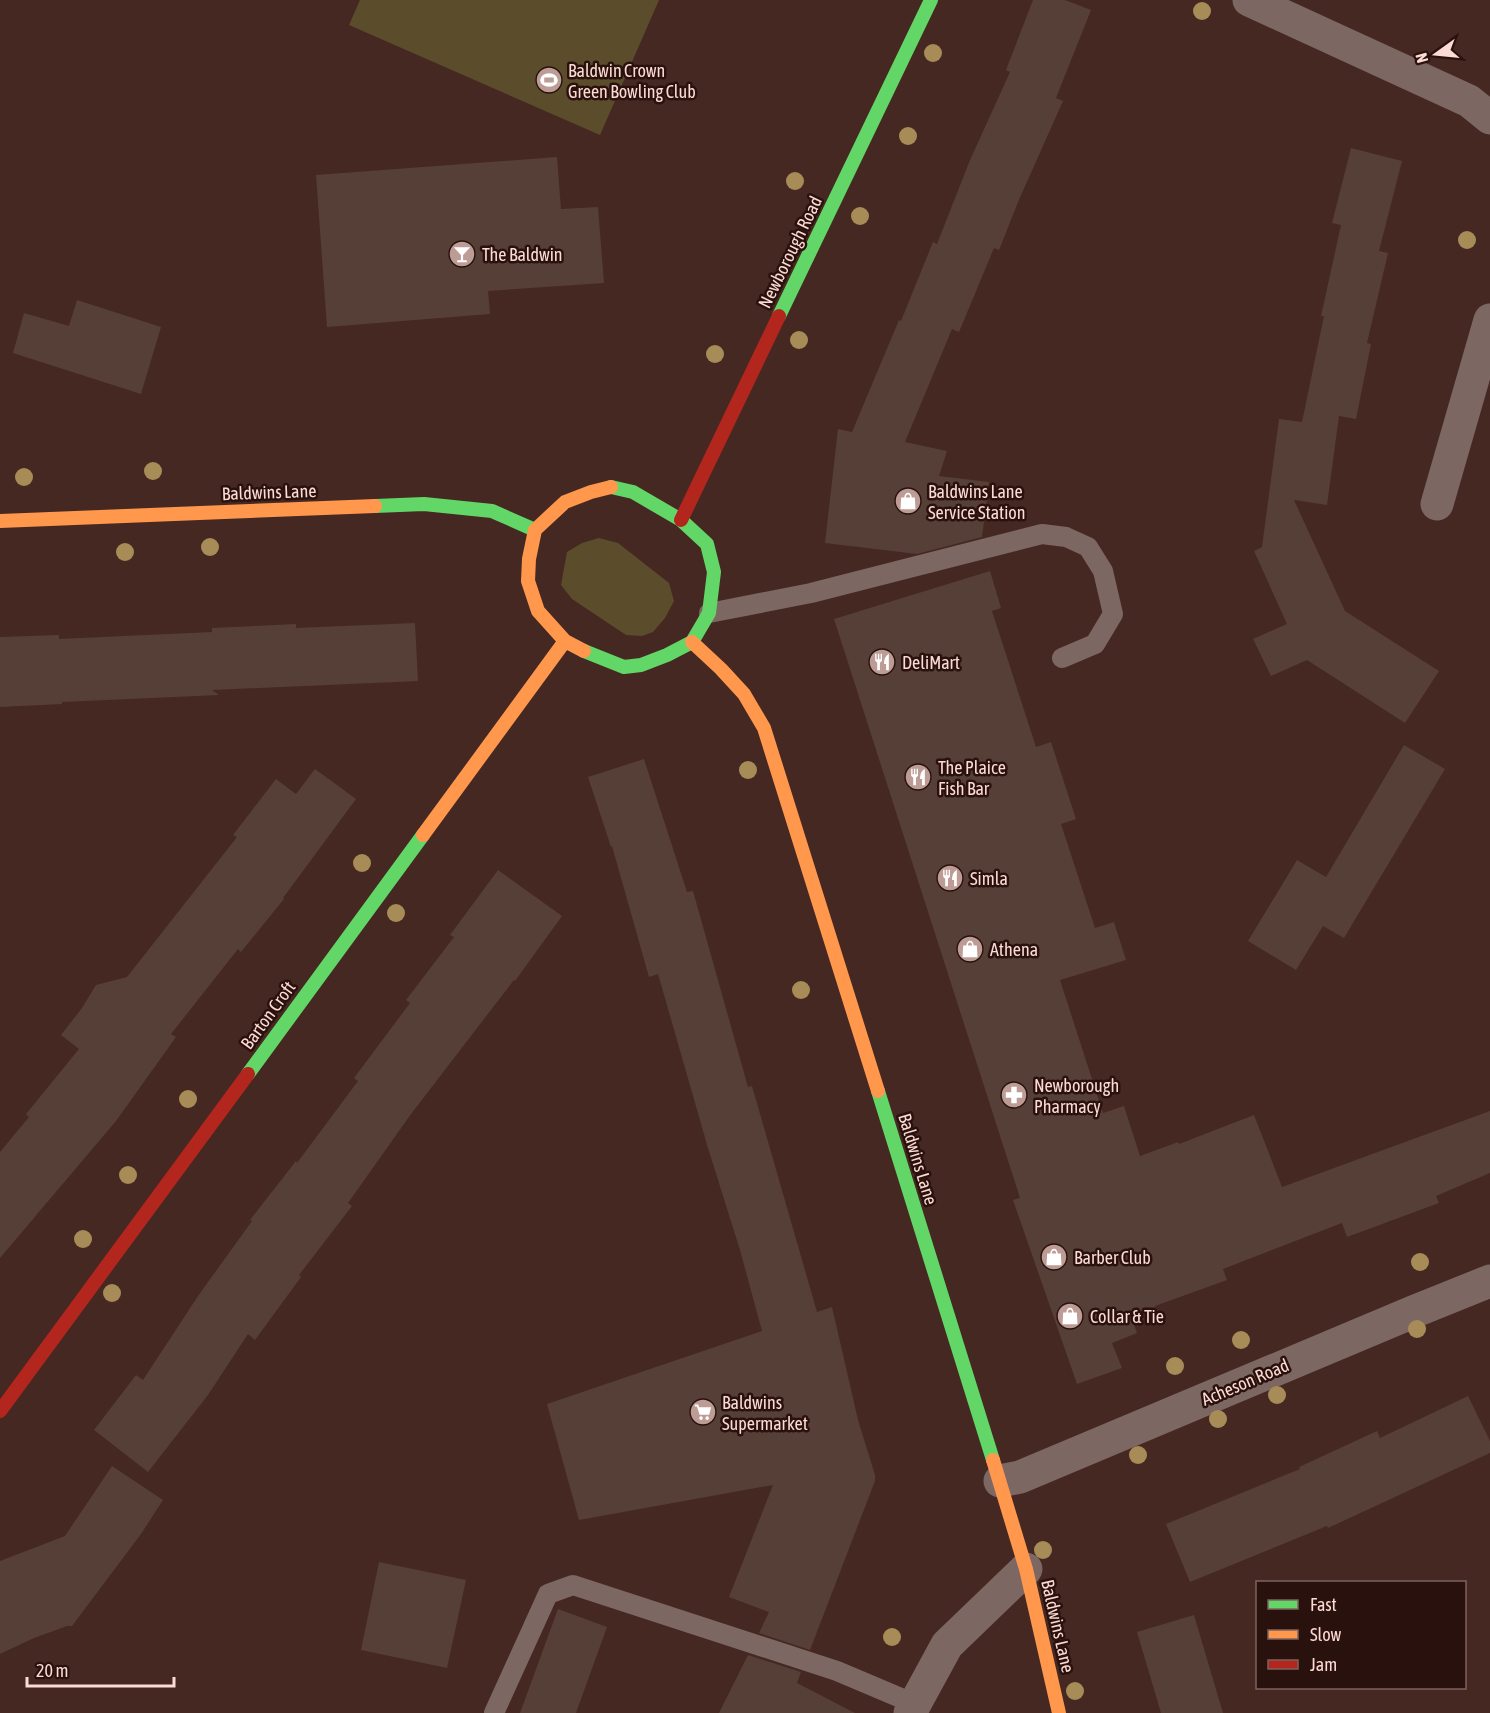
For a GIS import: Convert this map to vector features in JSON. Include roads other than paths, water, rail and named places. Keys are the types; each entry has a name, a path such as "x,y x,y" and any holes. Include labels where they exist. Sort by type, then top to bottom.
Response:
{"street":[{"name":"Newborough Road","path":"681,520 931,0"},
{"path":"1249,0 1469,101 1490,118"},
{"path":"1437,504 1490,320"},
{"path":"611,487 633,492 681,520 706,544 714,572 709,614 692,642 641,665 624,667 587,652 565,641 538,611 528,581 529,559 535,530 565,502 611,487"},
{"name":"Baldwins Lane","path":"0,522 424,504 492,511 535,530"},
{"name":"Barton Croft","path":"0,1411 565,641"},
{"name":"Baldwins Lane","path":"692,642 744,694 764,728 1000,1481 1026,1569 1059,1713"},
{"name":"Acheson Road","path":"1000,1481 1020,1476 1490,1281"},
{"path":"913,1708 947,1646 1026,1569"}],"lane":[{"path":"709,614 811,593 1042,534 1066,537 1088,547 1103,571 1113,614 1095,644 1062,658"},
{"path":"494,1713 548,1594 573,1585 837,1671 913,1708"}],"place":[{"name":"Baldwin Crown Green Bowling Club","path":"549,80"},
{"name":"The Baldwin","path":"462,254"},
{"name":"Baldwins Lane Service Station","path":"908,501"},
{"name":"DeliMart","path":"882,662"},
{"name":"The Plaice Fish Bar","path":"918,777"},
{"name":"Simla","path":"950,878"},
{"name":"Athena","path":"970,949"},
{"name":"Newborough Pharmacy","path":"1014,1095"},
{"name":"Barber Club","path":"1054,1257"},
{"name":"Collar & Tie","path":"1070,1316"},
{"name":"Baldwins Supermarket","path":"703,1412"}]}
